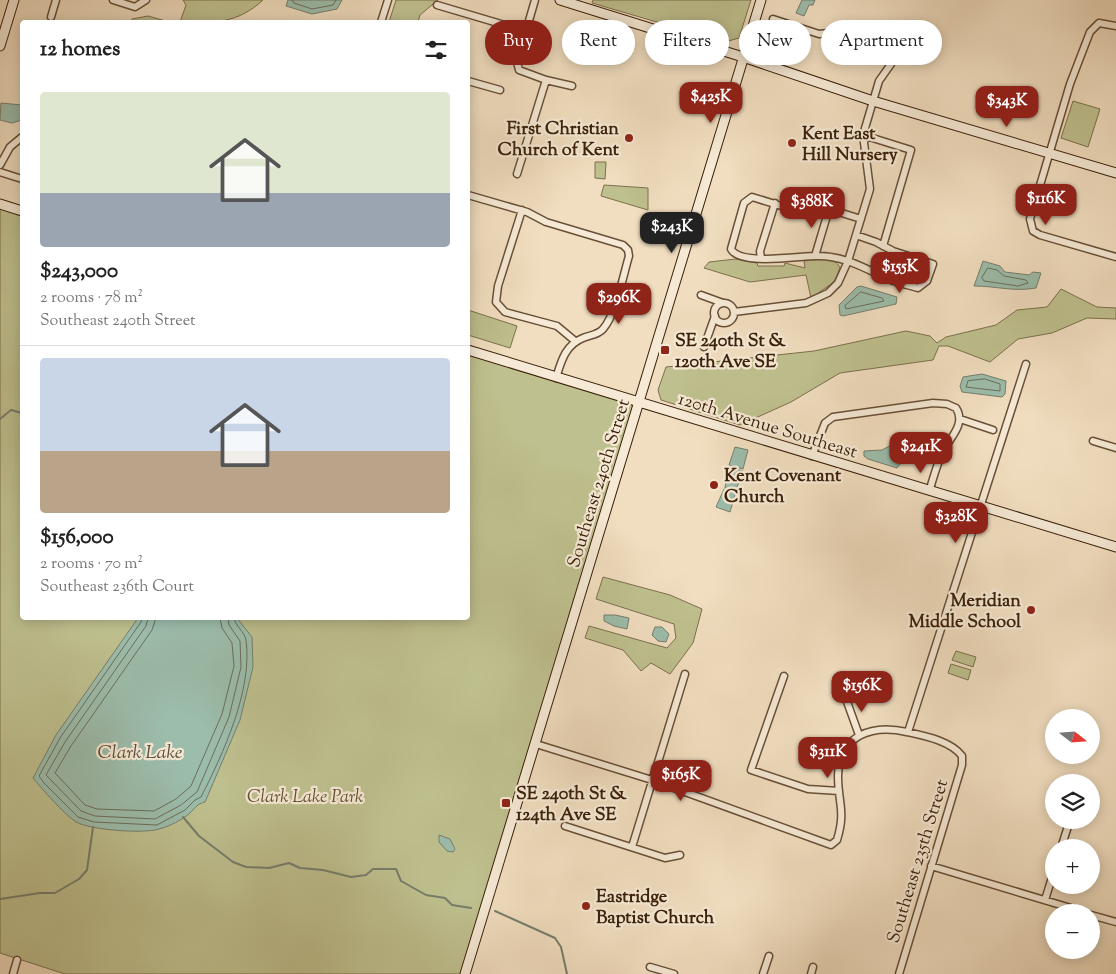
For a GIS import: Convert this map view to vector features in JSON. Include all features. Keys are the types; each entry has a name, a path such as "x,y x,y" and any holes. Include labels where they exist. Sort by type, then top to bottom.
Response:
{"main road":[{"path":"0,46 14,0"},
{"path":"560,0 739,56"},
{"name":"Southeast 240th Street","path":"755,20 761,0"},
{"name":"Southeast 240th Street","path":"465,974 741,65"},
{"path":"767,65 873,101 1116,173"},
{"path":"0,204 20,210"},
{"name":"120th Avenue Southeast","path":"470,351 1116,547"}],"street":[{"path":"51,17 56,0"},
{"path":"112,0 135,7 144,2"},
{"path":"382,20 388,0"},
{"path":"529,20 535,0"},
{"path":"437,4 489,20"},
{"path":"734,312 806,303 822,297 838,283 856,236 871,182 863,135 879,81 891,64 890,52 886,45 878,41 846,31 819,34 773,19"},
{"path":"1116,26 1102,23 1095,26 1090,32 1030,216 1032,228 1040,235 1116,257"},
{"path":"518,65 519,70 546,80 572,86"},
{"path":"517,174 546,80"},
{"path":"470,82 500,90"},
{"path":"863,135 911,150 883,246"},
{"path":"0,165 3,157 20,139"},
{"path":"0,172 20,177"},
{"path":"470,196 522,210 546,222 623,245 628,250 629,256 609,321 600,332 576,341 562,358 556,378"},
{"path":"856,236 883,246 893,252 933,264 926,281 918,288 890,280 848,260 831,256 760,258 739,255 732,252 731,244 744,203 748,199 756,197 791,209 829,209 861,219"},
{"path":"760,258 760,251 775,204"},
{"path":"815,256 829,209"},
{"path":"522,210 498,286 497,305 505,312 557,326 576,341"},
{"path":"701,295 731,306 734,312 733,318 728,322 722,322 716,316"},
{"path":"704,347 716,316 716,308 722,303"},
{"path":"536,744 652,780 830,845 837,840 843,811 839,791 840,762 859,735 880,729 908,732 979,505 985,496 1026,364"},
{"path":"812,456 825,422 832,417 939,403 956,408 960,419 955,434 942,453 930,489"},
{"path":"960,419 993,430"},
{"path":"1093,441 1116,448"},
{"path":"632,847 685,674"},
{"path":"784,676 751,770 808,789 839,791"},
{"path":"846,698 859,735"},
{"name":"Southeast 235th Street","path":"899,974 962,765 962,756 951,745 908,732"},
{"path":"565,826 665,858 680,855"},
{"path":"931,866 1058,904"},
{"path":"1045,900 1047,894"},
{"path":"1100,918 1116,922"},
{"path":"763,974 769,956"},
{"path":"13,974 17,960"},
{"path":"650,967 674,974"}],"green space":[{"path":"183,0 263,0 244,14 224,20 181,20 186,5"},
{"path":"396,0 438,0 420,15 419,20 390,20"},
{"path":"593,0 751,0 745,20 739,20 739,38 729,41 729,20 650,20 592,3"},
{"path":"148,16 162,20 132,20"},
{"path":"1073,101 1100,109 1088,147 1061,138"},
{"path":"595,162 606,162 605,179 595,178"},
{"path":"604,185 648,188 648,210 601,196"},
{"name":"Clark Lake Park","path":"0,204 20,210 20,620 470,620 470,351 639,403 465,974 65,974 0,953"},
{"path":"736,259 757,263 758,266 784,266 785,263 805,268 804,261 825,259 834,261 840,268 834,282 811,298 806,275 750,282 704,268 709,262"},
{"path":"1061,289 1097,307 1116,308 1116,319 1087,318 1052,333 1018,339 990,362 948,346 939,346 933,360 840,373 791,402 740,425 661,400 658,390 666,367 814,351 906,331 930,336 937,343 946,337 996,325 1017,310 1047,307"},
{"path":"470,311 517,326 510,348 470,336"},
{"path":"603,577 670,595 702,609 693,643 670,674 651,663 641,671 623,650 585,638 589,626 667,648 676,638 674,624 596,599"},
{"path":"956,651 976,657 973,667 952,660"},
{"path":"951,664 971,670 968,680 948,673"}],"water":[{"path":"288,0 342,0 337,9 312,14 286,6"},
{"path":"802,0 815,0 813,5 809,5 804,16 796,13"},
{"path":"1,103 20,105 20,121 12,123 0,120"},
{"path":"983,261 1000,266 1005,272 1029,275 1033,272 1041,273 1036,288 1020,289 974,286"},
{"path":"861,286 897,297 896,304 843,316 840,315 839,305 857,287"},
{"path":"982,374 1006,381 1005,394 1002,397 962,392 960,386 963,377"},
{"path":"899,441 906,442 908,445 897,468 864,456 864,451 882,450"},
{"path":"735,447 748,450 743,469 729,465"},
{"path":"728,467 743,471 736,490 725,488"},
{"path":"724,489 736,492 730,512 716,507"},
{"path":"604,615 629,618 627,629 604,621"},
{"name":"Clark Lake","path":"137,620 239,620 252,637 253,667 240,720 205,802 172,824 159,829 130,831 83,825 71,819 33,778 56,735"},
{"path":"655,627 662,627 669,634 666,642 658,641 652,635"},
{"path":"439,835 450,839 455,849 453,852 447,851 439,842"}],"waterway":[{"path":"0,419 11,410 20,412"},
{"path":"183,817 199,836 233,862 246,867 269,868 289,863 300,868 323,870 351,877 366,875 373,869 396,869 401,881 426,895 445,898 452,905 471,908"},
{"path":"0,899 40,893 55,893 79,879 87,870 93,827"},
{"path":"495,911 555,938 561,947 567,974"}],"place":[{"name":"First Christian Church of Kent","path":"629,138"},
{"name":"Kent East Hill Nursery","path":"792,143"},
{"name":"SE 240th St & 120th Ave SE","path":"665,350"},
{"name":"Kent Covenant Church","path":"714,485"},
{"name":"Meridian Middle School","path":"1031,610"},
{"name":"SE 240th St & 124th Ave SE","path":"506,803"},
{"name":"Eastridge Baptist Church","path":"586,906"}]}
